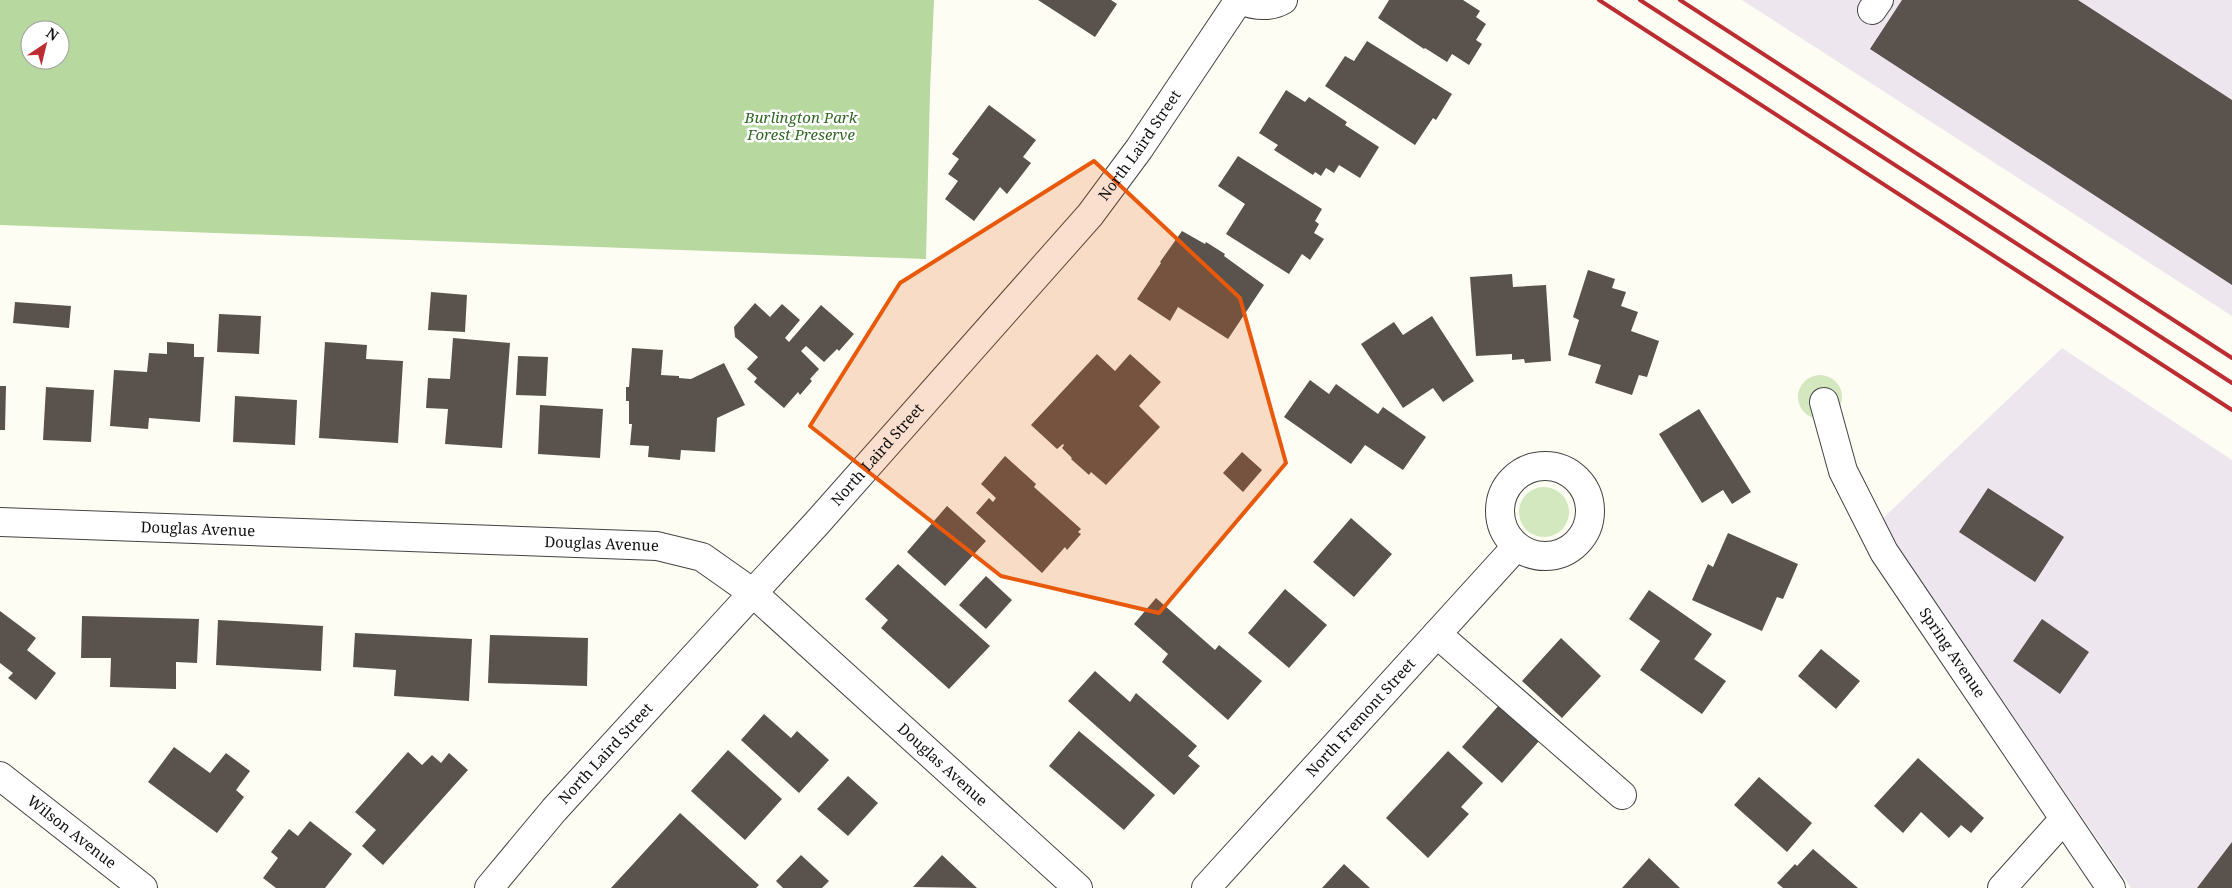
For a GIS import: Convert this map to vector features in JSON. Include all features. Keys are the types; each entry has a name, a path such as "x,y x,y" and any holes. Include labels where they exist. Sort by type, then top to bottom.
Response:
{"street":[{"name":"North Laird Street","path":"489,888 554,810 753,593 1090,215 1139,149 1240,0 1253,5 1267,5 1283,0"},
{"name":"Spring Avenue","path":"1824,402 1843,471 1884,552 2112,888"},
{"name":"Douglas Avenue","path":"0,522 657,546 702,557 753,593 1078,888"},
{"name":"North Fremont Street","path":"1206,888 1516,547"},
{"path":"1437,634 1622,795"},
{"name":"Wilson Avenue","path":"0,776 143,888"},
{"path":"2002,888 2064,819"}],"highlighted area":[{"path":"1094,161 1240,298 1286,463 1159,613 1001,576 810,426 900,283"}],"shaded area":[{"path":"1742,0 2232,0 2232,316"},
{"path":"2062,348 2232,460 2232,888 2131,888 1879,522"}],"green space":[{"name":"Burlington Park Forest Preserve","path":"0,0 934,0 926,259 0,225"},
{"path":"1820,375 1832,379 1838,385 1842,397 1838,409 1832,415 1820,419 1808,415 1802,409 1798,397 1802,385 1808,379"},
{"path":"1539,487 1549,487 1562,494 1569,507 1569,517 1562,530 1549,537 1539,537 1530,533 1523,526 1519,517 1519,507 1523,498 1530,491"}],"building":[{"path":"1038,0 1111,0 1117,4 1095,37"},
{"path":"1389,0 1463,0 1480,11 1476,17 1486,24 1476,40 1482,44 1469,65 1452,54 1447,62 1378,18"},
{"path":"1902,0 2078,0 2232,100 2232,285 1870,49"},
{"path":"1367,41 1452,94 1436,120 1433,118 1415,145 1325,86 1345,56 1354,61"},
{"path":"1286,90 1305,102 1309,97 1347,122 1345,125 1379,147 1360,178 1339,165 1334,173 1326,168 1321,176 1315,172 1313,175 1274,150 1278,145 1259,133"},
{"path":"989,105 1036,140 1023,157 1031,163 1007,194 1000,187 974,221 945,199 958,181 948,174 959,159 952,154"},
{"path":"1238,156 1322,209 1315,221 1319,224 1314,233 1324,239 1310,260 1302,254 1289,274 1226,234 1245,204 1218,186"},
{"path":"1182,231 1205,244 1206,242 1225,254 1224,256 1264,285 1228,339 1178,307 1170,321 1137,299"},
{"path":"1588,270 1615,279 1612,288 1626,292 1621,306 1638,312 1631,331 1659,341 1647,377 1639,375 1632,395 1595,383 1601,365 1568,355 1579,320 1573,317"},
{"path":"1512,274 1513,287 1546,285 1551,361 1525,363 1524,359 1512,360 1512,354 1476,356 1470,277"},
{"path":"431,292 467,295 465,332 428,330"},
{"path":"15,302 71,306 69,328 13,323"},
{"path":"755,303 770,317 782,304 800,320 785,338 789,342 821,305 854,334 839,351 837,349 824,362 806,346 801,351 819,369 800,395 798,392 784,408 754,382 757,378 747,369 758,357 735,337 734,327"},
{"path":"219,314 261,316 259,354 217,352"},
{"path":"1432,316 1474,381 1443,402 1433,388 1403,408 1361,344 1394,322 1403,335"},
{"path":"453,338 510,343 502,448 445,444 448,409 426,408 428,378 450,379"},
{"path":"167,342 194,344 194,357 204,357 200,422 149,418 148,429 110,426 114,370 147,372 149,353 167,354"},
{"path":"325,342 367,345 366,359 403,361 398,443 319,438"},
{"path":"632,348 663,350 661,375 679,376 679,378 691,379 724,363 745,405 717,418 715,452 681,450 680,460 648,457 649,446 630,445 632,424 629,424 629,401 626,401 626,387 629,387"},
{"path":"1097,354 1115,371 1130,354 1161,382 1139,406 1160,427 1106,485 1091,472 1089,475 1071,459 1062,448 1063,444 1057,449 1031,425"},
{"path":"518,356 548,357 546,396 516,395"},
{"path":"1310,380 1329,394 1336,384 1378,414 1383,407 1426,437 1403,470 1365,445 1351,464 1284,417"},
{"path":"0,386 6,386 5,430 0,430"},
{"path":"46,387 94,390 91,442 43,440"},
{"path":"235,396 297,400 295,445 233,442"},
{"path":"540,405 603,409 600,458 538,454"},
{"path":"1699,409 1751,492 1732,504 1723,490 1702,503 1659,434"},
{"path":"1242,452 1262,470 1243,492 1223,473"},
{"path":"1005,456 1036,484 1034,487 1081,529 1078,532 1081,534 1067,550 1065,547 1042,573 976,513 989,498 993,502 996,498 981,484"},
{"path":"1988,488 2064,537 2035,582 1959,532"},
{"path":"947,506 986,541 945,586 907,552"},
{"path":"1351,518 1392,554 1354,597 1313,562"},
{"path":"1728,533 1798,564 1783,599 1777,597 1762,631 1692,600 1708,564 1713,567"},
{"path":"898,564 990,646 949,689 881,628 888,620 865,599"},
{"path":"986,576 1012,600 986,629 959,605"},
{"path":"1285,589 1327,625 1289,668 1248,633"},
{"path":"1649,590 1712,634 1694,659 1726,681 1702,714 1640,670 1660,641 1629,619"},
{"path":"1156,598 1215,650 1219,645 1262,681 1228,720 1162,662 1168,654 1134,624"},
{"path":"0,611 36,638 27,650 56,673 36,700 8,678 13,673 0,663"},
{"path":"82,616 199,619 197,663 176,662 176,689 110,687 111,658 81,658"},
{"path":"2042,619 2089,652 2060,694 2013,661"},
{"path":"218,620 323,626 321,671 216,665"},
{"path":"355,633 472,639 469,701 394,696 396,670 353,667"},
{"path":"490,635 588,638 587,686 488,683"},
{"path":"1561,638 1601,676 1562,718 1522,681"},
{"path":"1821,649 1860,681 1836,709 1798,676"},
{"path":"1095,671 1130,702 1136,693 1197,746 1188,756 1200,766 1174,795 1068,701"},
{"path":"1500,704 1540,740 1502,783 1462,747"},
{"path":"764,714 791,738 797,731 829,760 799,793 741,740"},
{"path":"1079,731 1155,795 1124,830 1049,766"},
{"path":"174,747 210,773 226,753 250,771 236,790 244,797 217,833 148,782"},
{"path":"728,750 782,799 745,840 691,791"},
{"path":"1448,751 1483,783 1461,807 1469,814 1428,858 1386,818"},
{"path":"408,752 422,765 432,755 441,763 449,753 468,770 383,865 362,846 376,830 355,812"},
{"path":"1918,758 1984,818 1971,833 1961,825 1949,838 1921,812 1903,833 1874,806"},
{"path":"848,776 878,803 848,836 817,809"},
{"path":"1759,777 1812,823 1787,852 1734,805"},
{"path":"680,813 759,885 756,888 611,888"},
{"path":"310,821 352,854 325,888 276,888 263,878 278,858 271,852 289,829 298,836"},
{"path":"2232,842 2232,888 2197,888"},
{"path":"1813,849 1858,888 1783,888 1777,883"},
{"path":"801,855 829,881 822,888 783,888 776,881"},
{"path":"942,855 977,888 913,887"},
{"path":"1649,858 1680,888 1622,888"},
{"path":"1344,864 1370,888 1322,888"}],"railway":[{"path":"1599,0 2232,410"},
{"path":"1640,0 2232,383"},
{"path":"1680,0 2232,358"}]}
